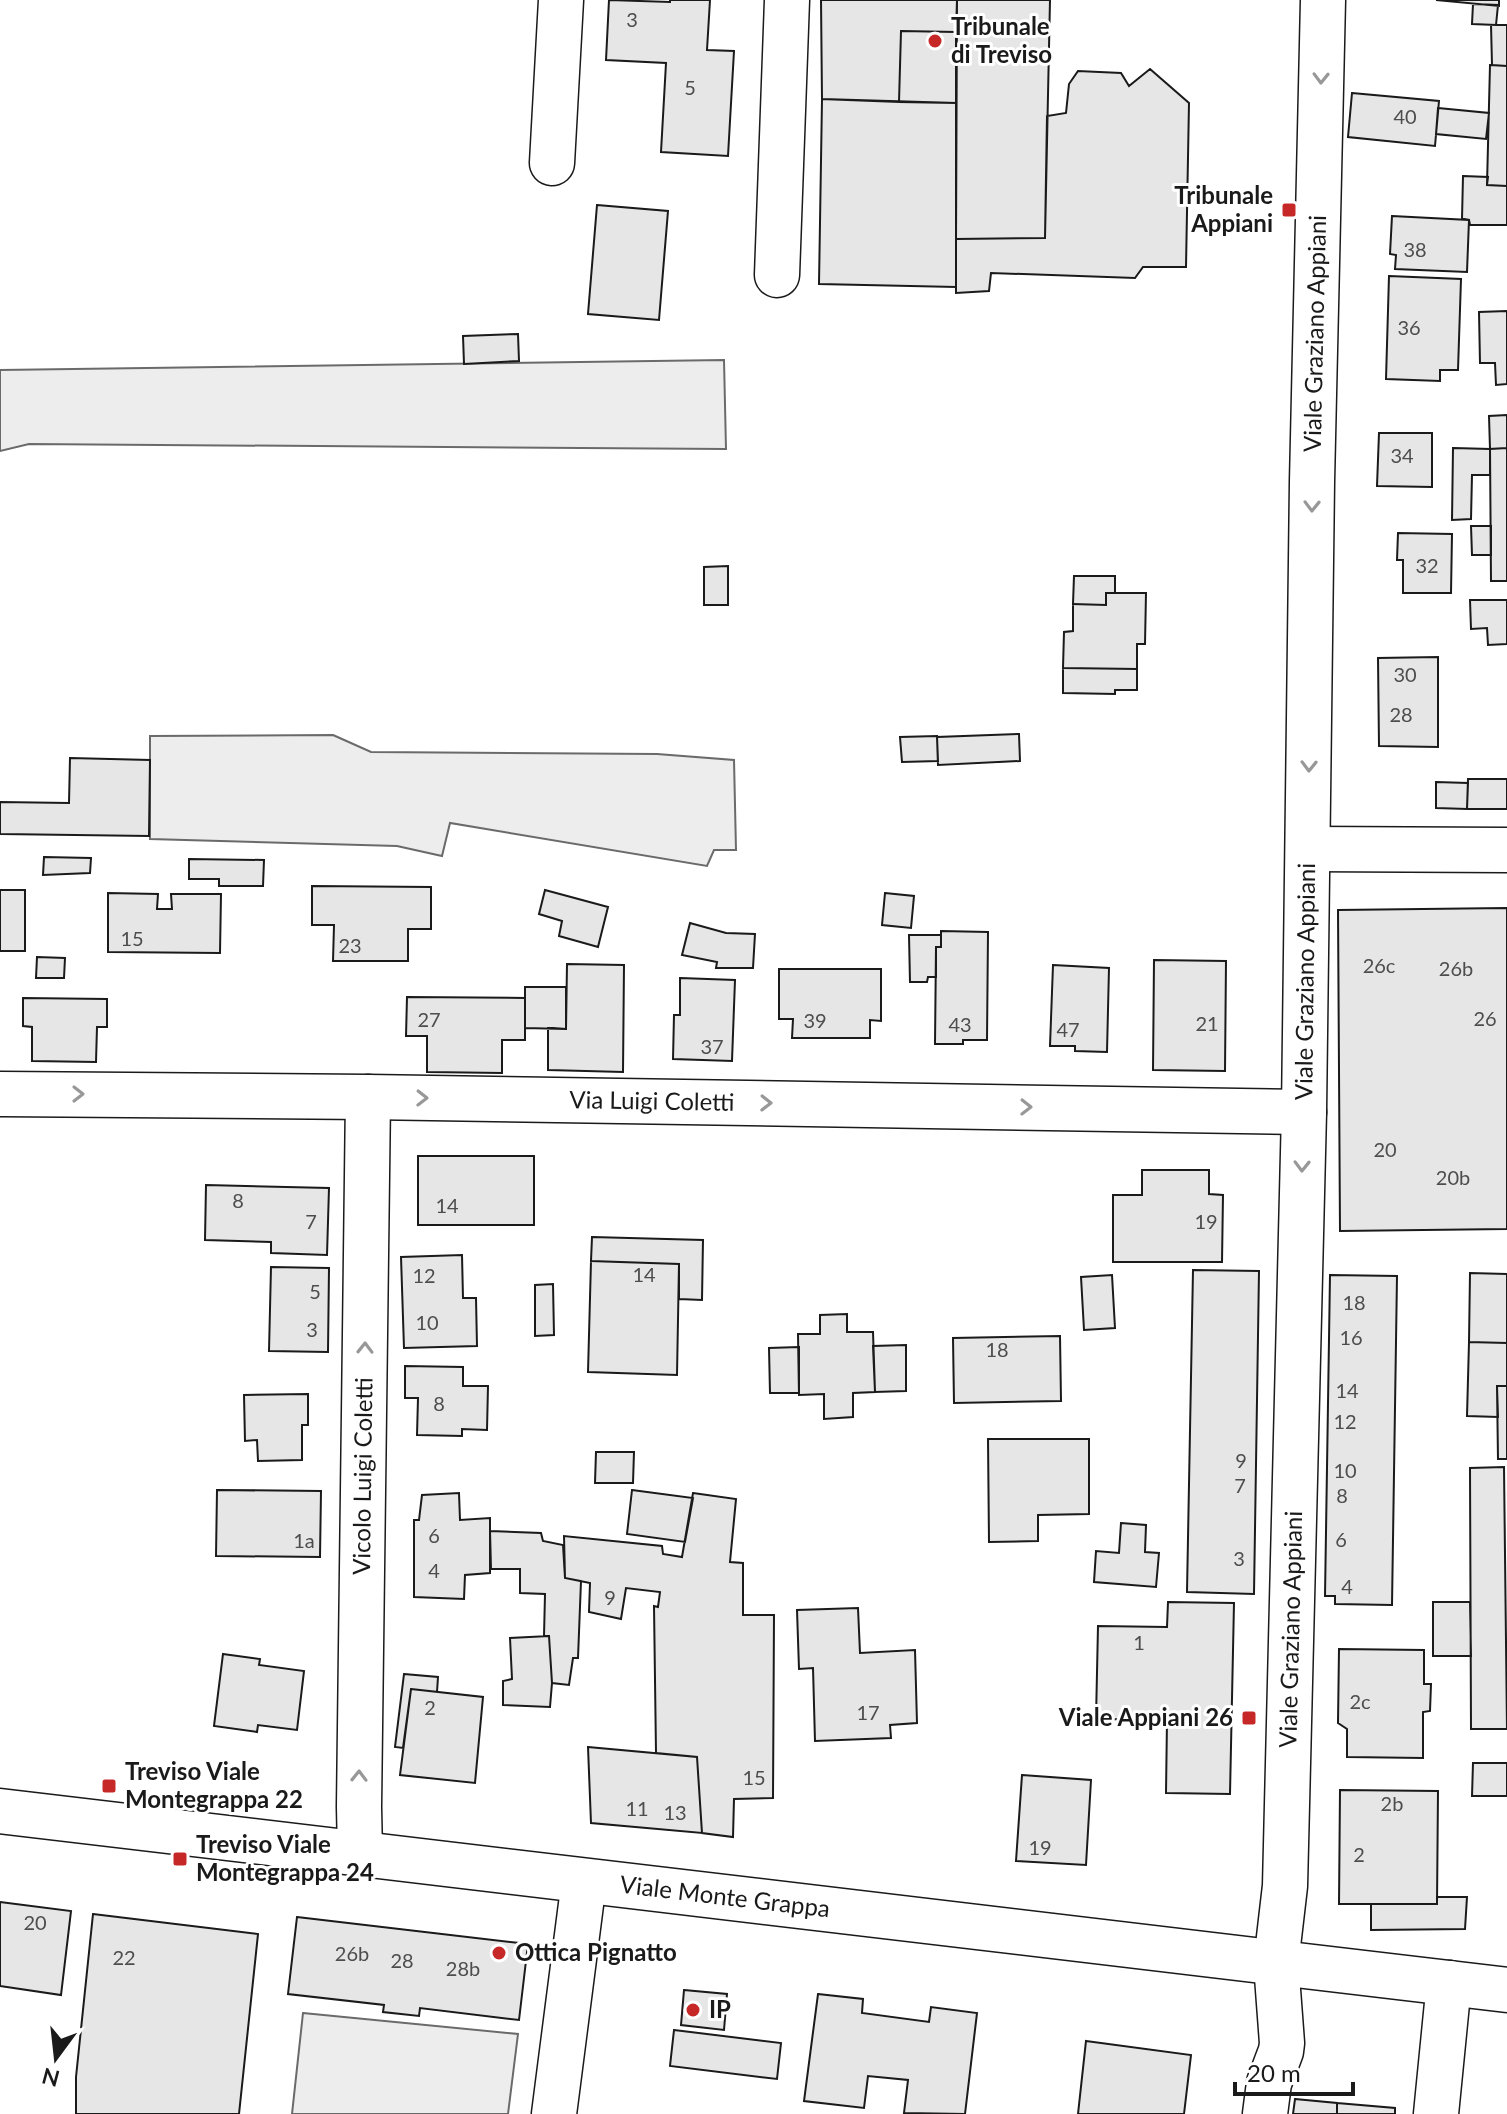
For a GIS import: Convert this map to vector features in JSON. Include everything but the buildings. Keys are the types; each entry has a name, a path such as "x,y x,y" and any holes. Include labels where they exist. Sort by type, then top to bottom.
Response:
{"street":[{"path":"552,163 561,0"},
{"path":"777,275 787,0"},
{"name":"Viale Graziano Appiani","path":"1265,2114 1269,2083 1282,2043 1276,1963 1285,1886 1304,1112 1312,482 1323,0"},
{"path":"1308,849 1507,850"},
{"name":"Via Luigi Coletti","path":"0,1094 1304,1112"},
{"name":"Vicolo Luigi Coletti","path":"360,1854 368,1097"},
{"name":"Viale Monte Grappa","path":"0,1811 1507,1990"},
{"path":"554,2114 584,1881"},
{"path":"1436,2114 1449,1983"}],"shaded area":[{"path":"724,360 726,449 29,444 0,451 0,370"},
{"path":"333,735 371,752 657,754 734,760 736,850 714,850 707,866 450,823 442,856 397,846 150,839 150,736"},
{"path":"303,2013 518,2034 508,2114 292,2114"}],"place":[{"name":"Tribunale di Treviso","path":"935,41"},
{"name":"Tribunale Appiani","path":"1289,210"},
{"name":"Viale Appiani 26","path":"1249,1718"},
{"name":"Treviso Viale Montegrappa 22","path":"109,1786"},
{"name":"Treviso Viale Montegrappa 24","path":"180,1859"},
{"name":"Ottica Pignatto","path":"499,1953"},
{"name":"IP","path":"693,2010"}]}
